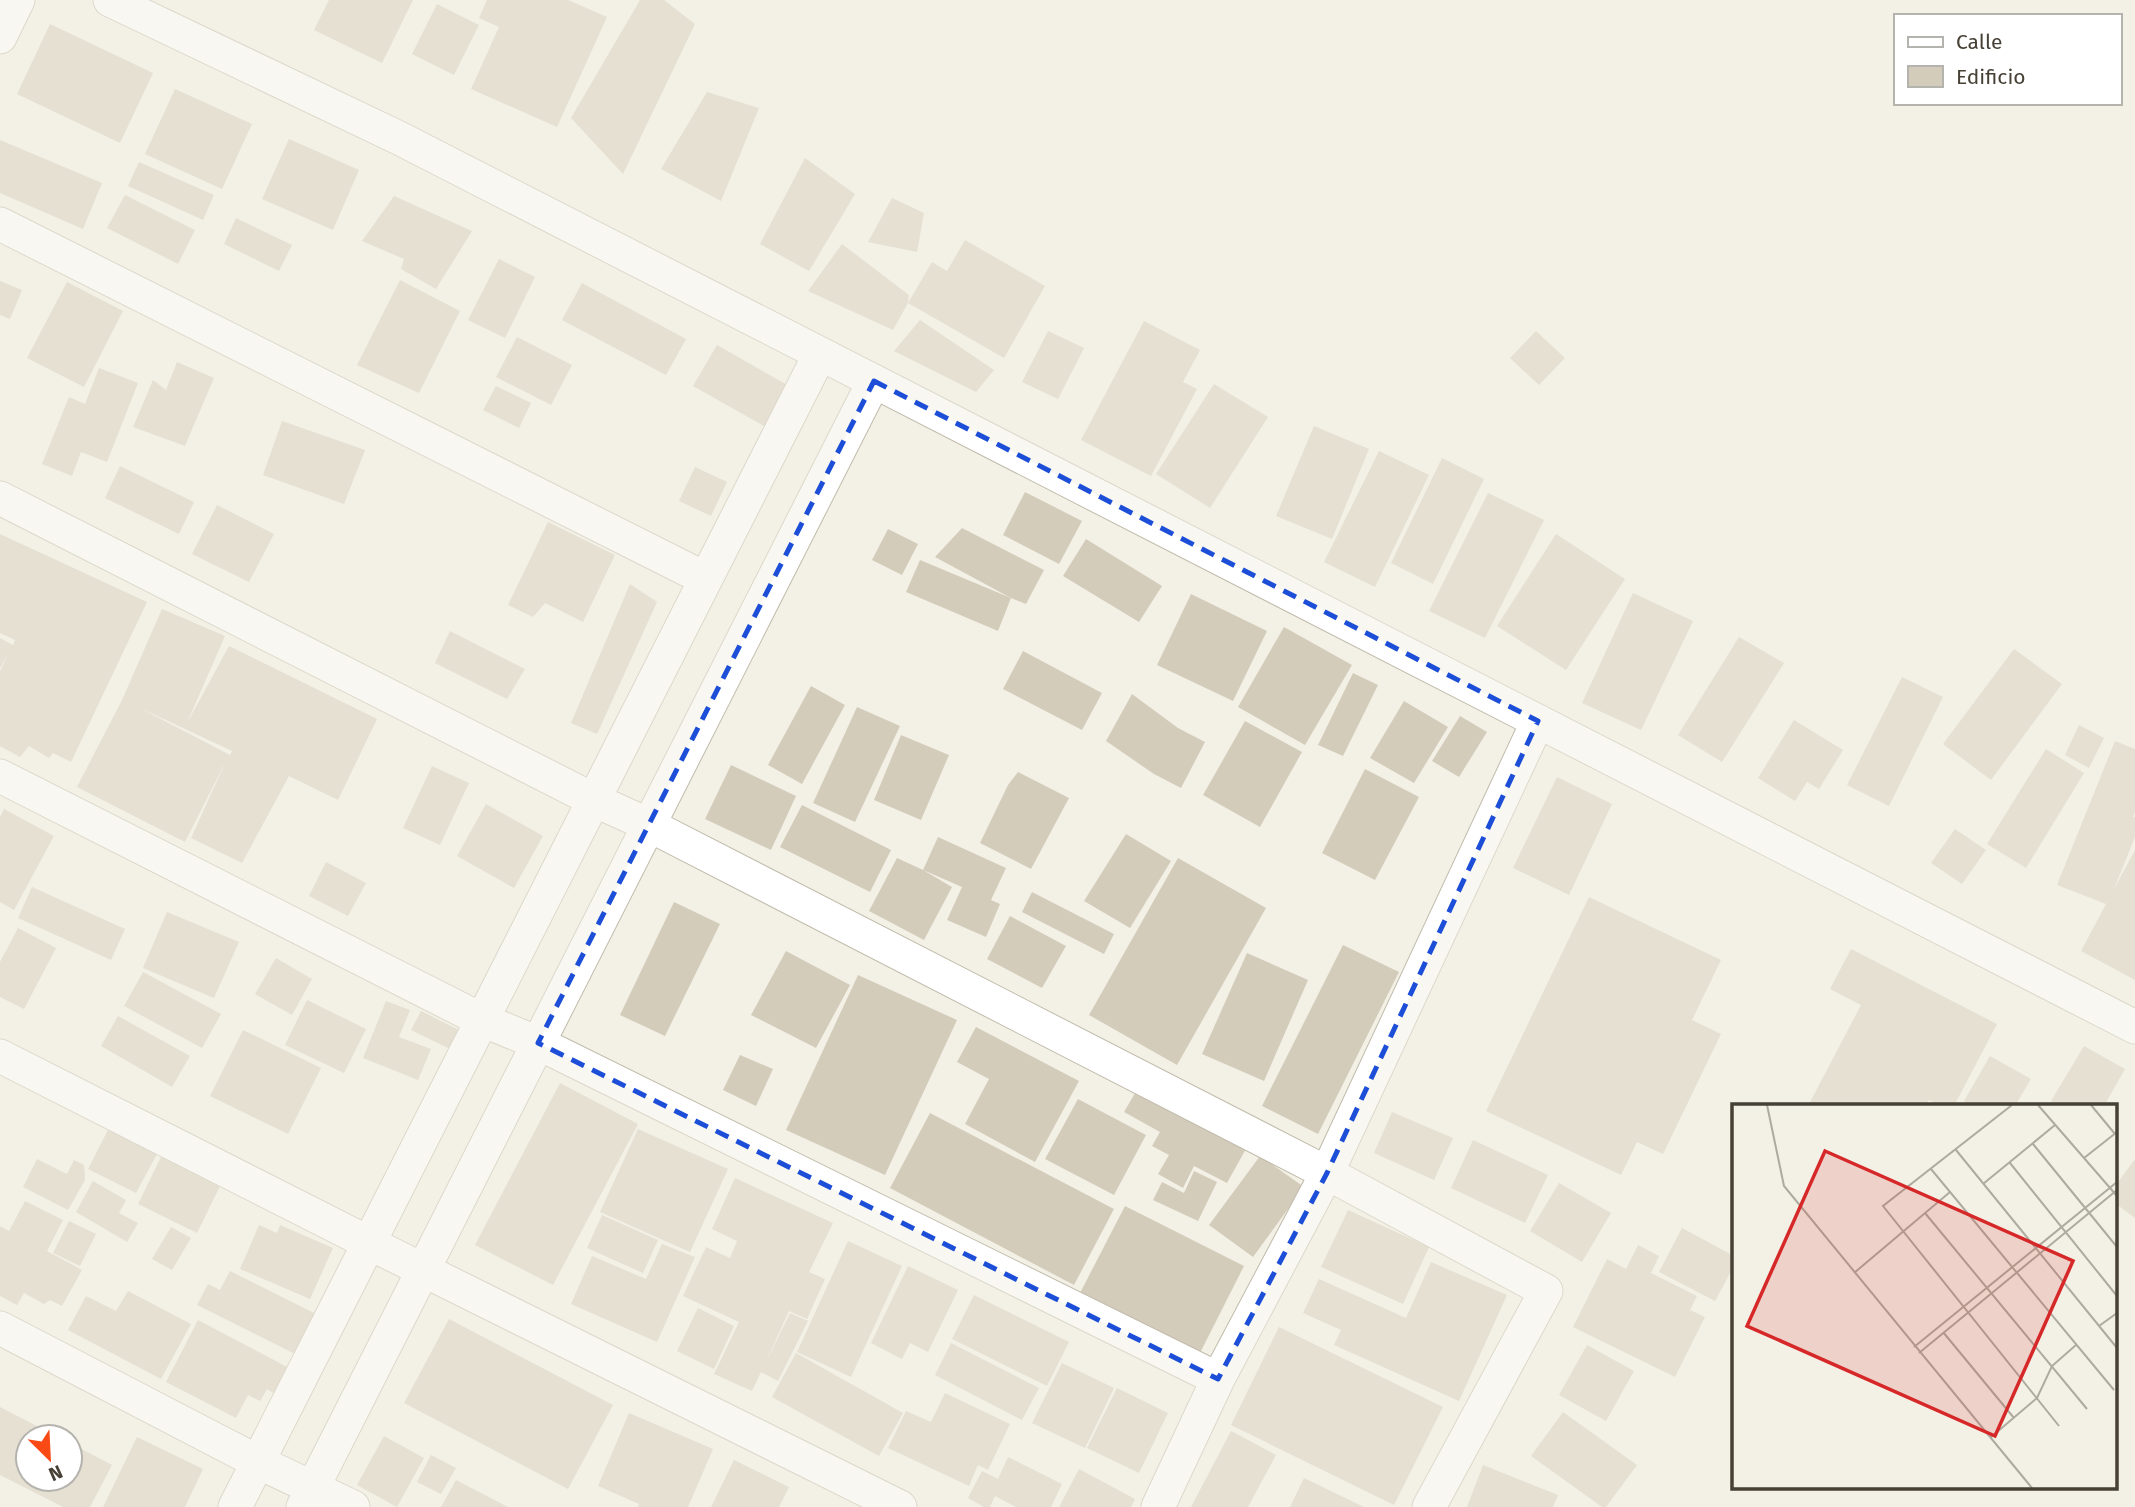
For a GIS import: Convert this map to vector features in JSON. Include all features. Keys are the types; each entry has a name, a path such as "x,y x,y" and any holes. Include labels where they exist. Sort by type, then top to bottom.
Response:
{"street":[{"path":"0,37 18,0"},
{"path":"110,0 399,138 2135,1027"},
{"path":"0,224 706,579"},
{"path":"235,1507 820,354"},
{"path":"308,1497 874,381"},
{"path":"0,498 594,800 649,825 1327,1173 1546,1291 1429,1507"},
{"path":"1158,1507 1217,1379 1327,1173 1538,721"},
{"path":"0,776 482,1020 538,1043 1217,1379"},
{"path":"0,1056 901,1507"},
{"path":"0,1328 258,1462 308,1497 353,1507"}],"highlighted area":[{"path":"874,381 1538,721 1327,1173 1218,1379 538,1043"}],"building":[{"path":"329,0 413,0 382,63 314,30"},
{"path":"487,0 568,0 607,17 557,127 471,89 499,27 479,18"},
{"path":"640,0 664,0 695,24 623,174 571,118"},
{"path":"437,4 479,25 454,75 412,54"},
{"path":"50,24 153,73 120,143 17,94"},
{"path":"175,89 252,124 222,189 145,154"},
{"path":"707,92 759,108 721,201 661,169"},
{"path":"289,139 359,170 333,230 262,199"},
{"path":"0,140 102,183 83,229 0,193"},
{"path":"805,158 855,194 809,271 760,244"},
{"path":"139,162 214,195 203,220 128,186"},
{"path":"125,195 195,230 178,264 107,228"},
{"path":"394,196 472,231 436,289 401,269 404,259 362,241"},
{"path":"892,198 924,213 917,252 868,242"},
{"path":"236,218 292,245 279,271 224,244"},
{"path":"965,240 1045,286 1004,358 908,303 932,262 947,271"},
{"path":"842,244 909,295 908,303 893,330 808,291"},
{"path":"499,259 535,277 505,338 468,320"},
{"path":"400,280 460,311 419,393 357,365"},
{"path":"0,281 22,290 10,319 0,315"},
{"path":"67,282 123,311 84,387 27,358"},
{"path":"582,283 686,339 666,375 562,320"},
{"path":"920,320 994,370 976,392 894,351"},
{"path":"1144,321 1200,350 1183,382 1197,389 1151,476 1081,440"},
{"path":"1048,331 1084,348 1058,399 1022,382"},
{"path":"1536,331 1565,358 1539,385 1510,358"},
{"path":"517,337 572,365 551,405 496,377"},
{"path":"717,345 789,386 766,427 693,386"},
{"path":"177,362 214,378 185,446 133,427 153,380 166,390"},
{"path":"99,368 138,383 107,462 81,452 72,476 42,464 69,397 85,404"},
{"path":"1214,384 1268,417 1210,508 1156,474"},
{"path":"496,386 531,403 519,428 483,410"},
{"path":"282,421 365,450 344,504 263,475"},
{"path":"1314,426 1369,449 1332,539 1276,516"},
{"path":"1379,451 1429,475 1375,587 1324,562"},
{"path":"1442,458 1484,479 1433,584 1391,563"},
{"path":"120,466 194,502 179,534 105,498"},
{"path":"695,467 727,482 711,516 679,501"},
{"path":"1025,492 1082,521 1059,564 1003,535"},
{"path":"1488,493 1544,520 1485,638 1429,611"},
{"path":"217,505 274,534 249,582 192,554"},
{"path":"548,522 615,555 583,622 545,603 533,617 508,605"},
{"path":"962,528 1044,570 1026,604 935,557"},
{"path":"888,529 918,544 902,575 872,560"},
{"path":"0,534 147,602 71,762 53,753 49,758 29,746 20,757 0,746 0,671 8,654 0,668 0,638 13,645 15,640 0,633"},
{"path":"1556,534 1625,579 1566,670 1497,626"},
{"path":"1086,539 1162,586 1139,622 1063,576"},
{"path":"920,560 1011,598 998,631 906,592"},
{"path":"630,584 657,602 597,734 571,723"},
{"path":"1633,593 1693,621 1641,730 1582,703"},
{"path":"1191,594 1267,631 1233,701 1157,665"},
{"path":"162,609 225,636 187,723 229,646 377,719 338,800 289,776 242,863 191,838 226,761 185,842 77,787 122,700","holes":["138,707 232,751 230,755"]},
{"path":"1284,627 1352,665 1305,745 1238,707"},
{"path":"450,631 525,669 507,699 435,663"},
{"path":"1739,637 1784,663 1722,762 1678,735"},
{"path":"2014,649 2062,684 1991,780 1943,744"},
{"path":"1023,651 1102,693 1082,730 1003,689"},
{"path":"1353,673 1378,685 1343,756 1318,745"},
{"path":"1902,677 1943,697 1889,806 1847,785"},
{"path":"811,686 845,705 802,784 768,765"},
{"path":"1132,694 1178,728 1205,742 1181,788 1154,774 1106,741"},
{"path":"1404,701 1448,727 1414,783 1370,758"},
{"path":"857,707 900,726 855,822 813,803"},
{"path":"1460,716 1487,732 1459,777 1432,761"},
{"path":"1794,720 1843,750 1819,789 1807,782 1795,801 1758,778"},
{"path":"1245,721 1302,752 1260,827 1203,795"},
{"path":"2079,725 2104,738 2089,768 2065,755"},
{"path":"901,735 949,755 921,820 874,800"},
{"path":"2115,741 2135,749 2135,837 2114,889 2135,850 2135,980 2081,951 2106,904 2057,885"},
{"path":"2046,749 2084,773 2026,868 1987,844"},
{"path":"731,765 796,796 771,850 705,819"},
{"path":"432,766 469,783 440,845 403,828"},
{"path":"1365,769 1419,797 1375,880 1322,853"},
{"path":"1018,772 1069,798 1031,869 980,843 1008,785"},
{"path":"1557,777 1612,804 1569,895 1513,868"},
{"path":"486,804 543,836 514,888 457,856"},
{"path":"802,805 891,850 870,892 780,847"},
{"path":"4,809 54,836 14,910 0,902 0,817"},
{"path":"1955,829 1986,850 1962,884 1931,863"},
{"path":"1126,834 1171,861 1130,928 1084,901"},
{"path":"938,837 1006,868 991,900 1000,904 986,937 947,920 962,887 923,870"},
{"path":"897,858 952,887 924,940 869,911"},
{"path":"1178,858 1266,908 1177,1065 1089,1015"},
{"path":"326,862 366,883 348,916 309,896"},
{"path":"32,887 125,929 111,960 18,918"},
{"path":"1032,892 1114,934 1104,954 1022,912"},
{"path":"1589,897 1721,960 1692,1020 1721,1034 1663,1154 1637,1142 1621,1175 1486,1111"},
{"path":"674,902 720,924 665,1036 620,1015"},
{"path":"167,912 239,942 214,998 143,968"},
{"path":"1010,916 1066,946 1042,988 987,959"},
{"path":"18,928 56,948 24,1009 0,997 0,962"},
{"path":"1343,945 1399,972 1318,1134 1262,1106"},
{"path":"1851,949 1997,1024 1955,1104 1938,1104 1929,1100 1926,1104 1809,1104 1861,1005 1830,989"},
{"path":"786,951 850,985 816,1048 751,1015"},
{"path":"1247,953 1308,980 1264,1081 1202,1054"},
{"path":"276,958 312,979 292,1015 255,994"},
{"path":"143,972 221,1014 202,1048 124,1006"},
{"path":"858,975 957,1020 885,1175 786,1130"},
{"path":"307,1000 366,1029 344,1073 285,1045"},
{"path":"386,1001 410,1010 399,1037 431,1049 418,1080 363,1058"},
{"path":"421,1011 459,1030 450,1049 411,1030"},
{"path":"118,1016 190,1056 172,1087 101,1046"},
{"path":"976,1027 1079,1081 1035,1162 965,1124 989,1079 957,1062"},
{"path":"243,1030 321,1068 288,1134 210,1096"},
{"path":"2084,1046 2125,1069 2105,1104 2056,1104 2051,1101"},
{"path":"740,1055 773,1069 756,1106 723,1090"},
{"path":"1990,1056 2031,1079 2016,1104 1970,1104 1964,1101"},
{"path":"560,1083 638,1124 553,1285 475,1245"},
{"path":"1138,1088 1247,1147 1227,1183 1194,1166 1183,1188 1158,1174 1169,1155 1152,1146 1160,1132 1124,1112"},
{"path":"1078,1099 1146,1135 1114,1195 1045,1159"},
{"path":"1392,1112 1453,1138 1434,1180 1374,1153"},
{"path":"930,1113 1114,1209 1074,1285 890,1188"},
{"path":"109,1128 158,1152 136,1193 88,1169"},
{"path":"638,1129 728,1169 690,1252 600,1212"},
{"path":"1473,1140 1548,1175 1525,1223 1451,1188"},
{"path":"162,1155 221,1184 197,1233 138,1204"},
{"path":"1260,1156 1304,1187 1253,1257 1209,1225"},
{"path":"37,1159 67,1174 74,1160 84,1165 85,1180 68,1210 23,1187"},
{"path":"2135,1159 2135,1218 2118,1205 2118,1182"},
{"path":"1194,1171 1217,1182 1198,1221 1153,1200 1162,1182 1184,1193"},
{"path":"735,1178 833,1223 809,1272 825,1279 807,1319 789,1311 764,1366 790,1313 808,1321 778,1381 761,1372 752,1391 714,1374 739,1322 683,1296 706,1247 730,1258 737,1241 712,1229"},
{"path":"93,1181 126,1200 119,1213 138,1223 127,1242 76,1212"},
{"path":"1559,1183 1611,1213 1582,1262 1530,1231"},
{"path":"25,1201 63,1220 47,1251 82,1270 62,1306 50,1300 44,1304 24,1293 17,1305 0,1296 0,1226 9,1231"},
{"path":"1125,1206 1244,1266 1200,1353 1080,1293"},
{"path":"1348,1210 1429,1247 1403,1304 1321,1267"},
{"path":"602,1215 658,1240 643,1273 587,1248"},
{"path":"69,1221 96,1234 80,1266 53,1253"},
{"path":"259,1225 277,1233 280,1225 333,1248 310,1299 240,1269"},
{"path":"171,1227 191,1238 172,1270 152,1259"},
{"path":"1682,1228 1732,1255 1732,1270 1715,1301 1659,1272"},
{"path":"848,1241 902,1266 851,1377 797,1352"},
{"path":"662,1244 695,1257 657,1342 571,1304 592,1256 646,1279"},
{"path":"1638,1245 1659,1256 1651,1273 1697,1296 1690,1310 1705,1317 1675,1377 1573,1327 1607,1259 1626,1269"},
{"path":"1431,1262 1507,1295 1459,1401 1334,1345 1341,1330 1303,1313 1319,1279 1406,1318"},
{"path":"908,1266 958,1290 928,1352 910,1343 902,1359 871,1343"},
{"path":"230,1271 322,1317 301,1357 197,1305 208,1284 220,1290"},
{"path":"128,1291 191,1324 161,1379 68,1330 86,1296 116,1311"},
{"path":"974,1295 1069,1342 1047,1386 952,1339"},
{"path":"698,1308 734,1326 714,1369 677,1351"},
{"path":"449,1319 613,1405 568,1489 404,1403"},
{"path":"198,1320 289,1368 275,1394 267,1389 260,1401 248,1395 236,1418 166,1382"},
{"path":"1279,1327 1443,1407 1394,1505 1231,1425"},
{"path":"951,1343 1039,1388 1022,1420 935,1375"},
{"path":"1587,1345 1634,1371 1606,1421 1559,1395"},
{"path":"796,1353 903,1413 879,1456 772,1397"},
{"path":"1062,1363 1114,1388 1085,1448 1032,1423"},
{"path":"1117,1388 1168,1413 1139,1473 1087,1448"},
{"path":"945,1393 1010,1424 988,1470 978,1465 969,1486 888,1448 906,1411 931,1422"},
{"path":"0,1407 31,1423 14,1423 14,1482 0,1475"},
{"path":"1563,1412 1637,1465 1606,1507 1602,1507 1531,1456"},
{"path":"629,1413 713,1449 688,1507 638,1507 639,1504 598,1486"},
{"path":"1231,1431 1276,1455 1248,1507 1191,1507"},
{"path":"384,1436 424,1458 397,1507 357,1485"},
{"path":"137,1437 203,1469 185,1507 103,1507"},
{"path":"84,1450 112,1465 90,1507 63,1507 35,1493 84,1493"},
{"path":"431,1455 456,1468 441,1494 417,1482"},
{"path":"1008,1457 1062,1484 1051,1507 1016,1507 995,1496 990,1507 984,1507 968,1498 982,1471 998,1479"},
{"path":"734,1460 789,1487 779,1507 711,1507"},
{"path":"1483,1465 1558,1495 1553,1507 1467,1507"},
{"path":"1079,1469 1135,1499 1131,1507 1059,1507"},
{"path":"1304,1478 1364,1507 1290,1507"},
{"path":"456,1480 508,1507 441,1507"}]}
